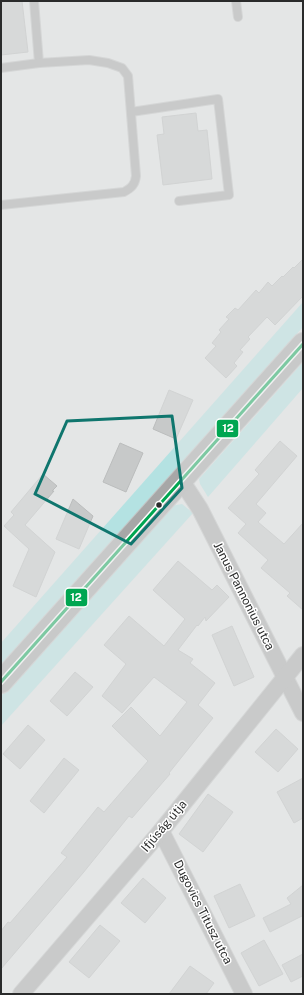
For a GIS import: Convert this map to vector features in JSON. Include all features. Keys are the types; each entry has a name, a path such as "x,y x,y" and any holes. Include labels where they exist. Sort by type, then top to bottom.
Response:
{"street":[{"path":"1,682 303,344"},
{"name":"Janus Pannonius utca","path":"181,480 200,509 303,713"},
{"name":"Ifjúság útja","path":"21,994 161,830 303,655"},
{"name":"Dugovics Titusz utca","path":"161,830 241,992"}],"lane":[{"path":"34,1 39,63"},
{"path":"236,1 238,17"},
{"path":"1,68 39,63 88,60 108,63 122,68 128,76 136,176 135,182 131,188 124,192 1,205"},
{"path":"131,112 218,99 229,195 179,201"}],"highlighted area":[{"path":"172,416 182,488 131,544 35,494 67,421"}],"shaded area":[{"path":"303,302 303,327 1,665 1,643"},
{"path":"303,362 303,388 208,497 200,484 199,479"},
{"path":"182,504 193,513 1,726 1,696 171,506"}],"building":[{"path":"1,1 22,1 28,52 1,55"},
{"path":"196,113 198,131 207,130 212,179 163,185 157,135 164,134 162,117"},
{"path":"303,259 303,296 275,325 267,317 248,337 250,339 240,350 243,352 234,363 237,366 226,378 205,358 216,346 212,343 221,332 219,330 229,319 226,317 235,308 238,310 256,290 259,293 268,282 272,286"},
{"path":"169,390 193,400 176,439 153,429"},
{"path":"280,441 297,456 256,504 266,513 258,522 284,544 303,523 303,610 287,596 290,593 261,568 268,560 238,533 246,524 228,508 259,474 255,470"},
{"path":"120,443 143,453 126,492 103,482"},
{"path":"43,474 57,486 25,525 55,552 36,597 13,586 29,549 4,526 14,515 11,512"},
{"path":"73,499 93,516 79,549 56,539"},
{"path":"178,561 212,590 217,585 229,597 206,621 205,617 198,626 197,625 178,650 193,659 190,663 215,683 198,705 213,718 169,773 170,774 132,818 129,816 83,873 1,969 1,931 8,922 10,923 67,857 61,853 98,807 104,812 148,761 112,726 131,707 160,736 187,702 154,677 122,713 102,696 126,664 104,645 129,616 164,646 185,619 153,590"},
{"path":"232,626 254,677 234,686 212,635"},
{"path":"75,672 93,687 67,716 50,701"},
{"path":"28,725 45,740 20,769 3,754"},
{"path":"276,729 298,749 278,772 255,752"},
{"path":"64,758 79,770 44,813 30,801"},
{"path":"303,778 303,818 294,823 277,792"},
{"path":"208,794 233,812 203,852 179,834"},
{"path":"143,878 166,898 145,923 121,903"},
{"path":"240,884 255,916 229,928 214,896"},
{"path":"303,885 303,918 302,916 270,932 263,918 291,904 287,898"},
{"path":"100,925 120,941 89,978 69,962"},
{"path":"264,940 283,974 259,986 241,953"},
{"path":"303,954 303,976 291,982 282,965"},
{"path":"190,966 214,983 206,994 169,994"}],"transit line":[{"name":"12","path":"1,682 303,344"}]}
